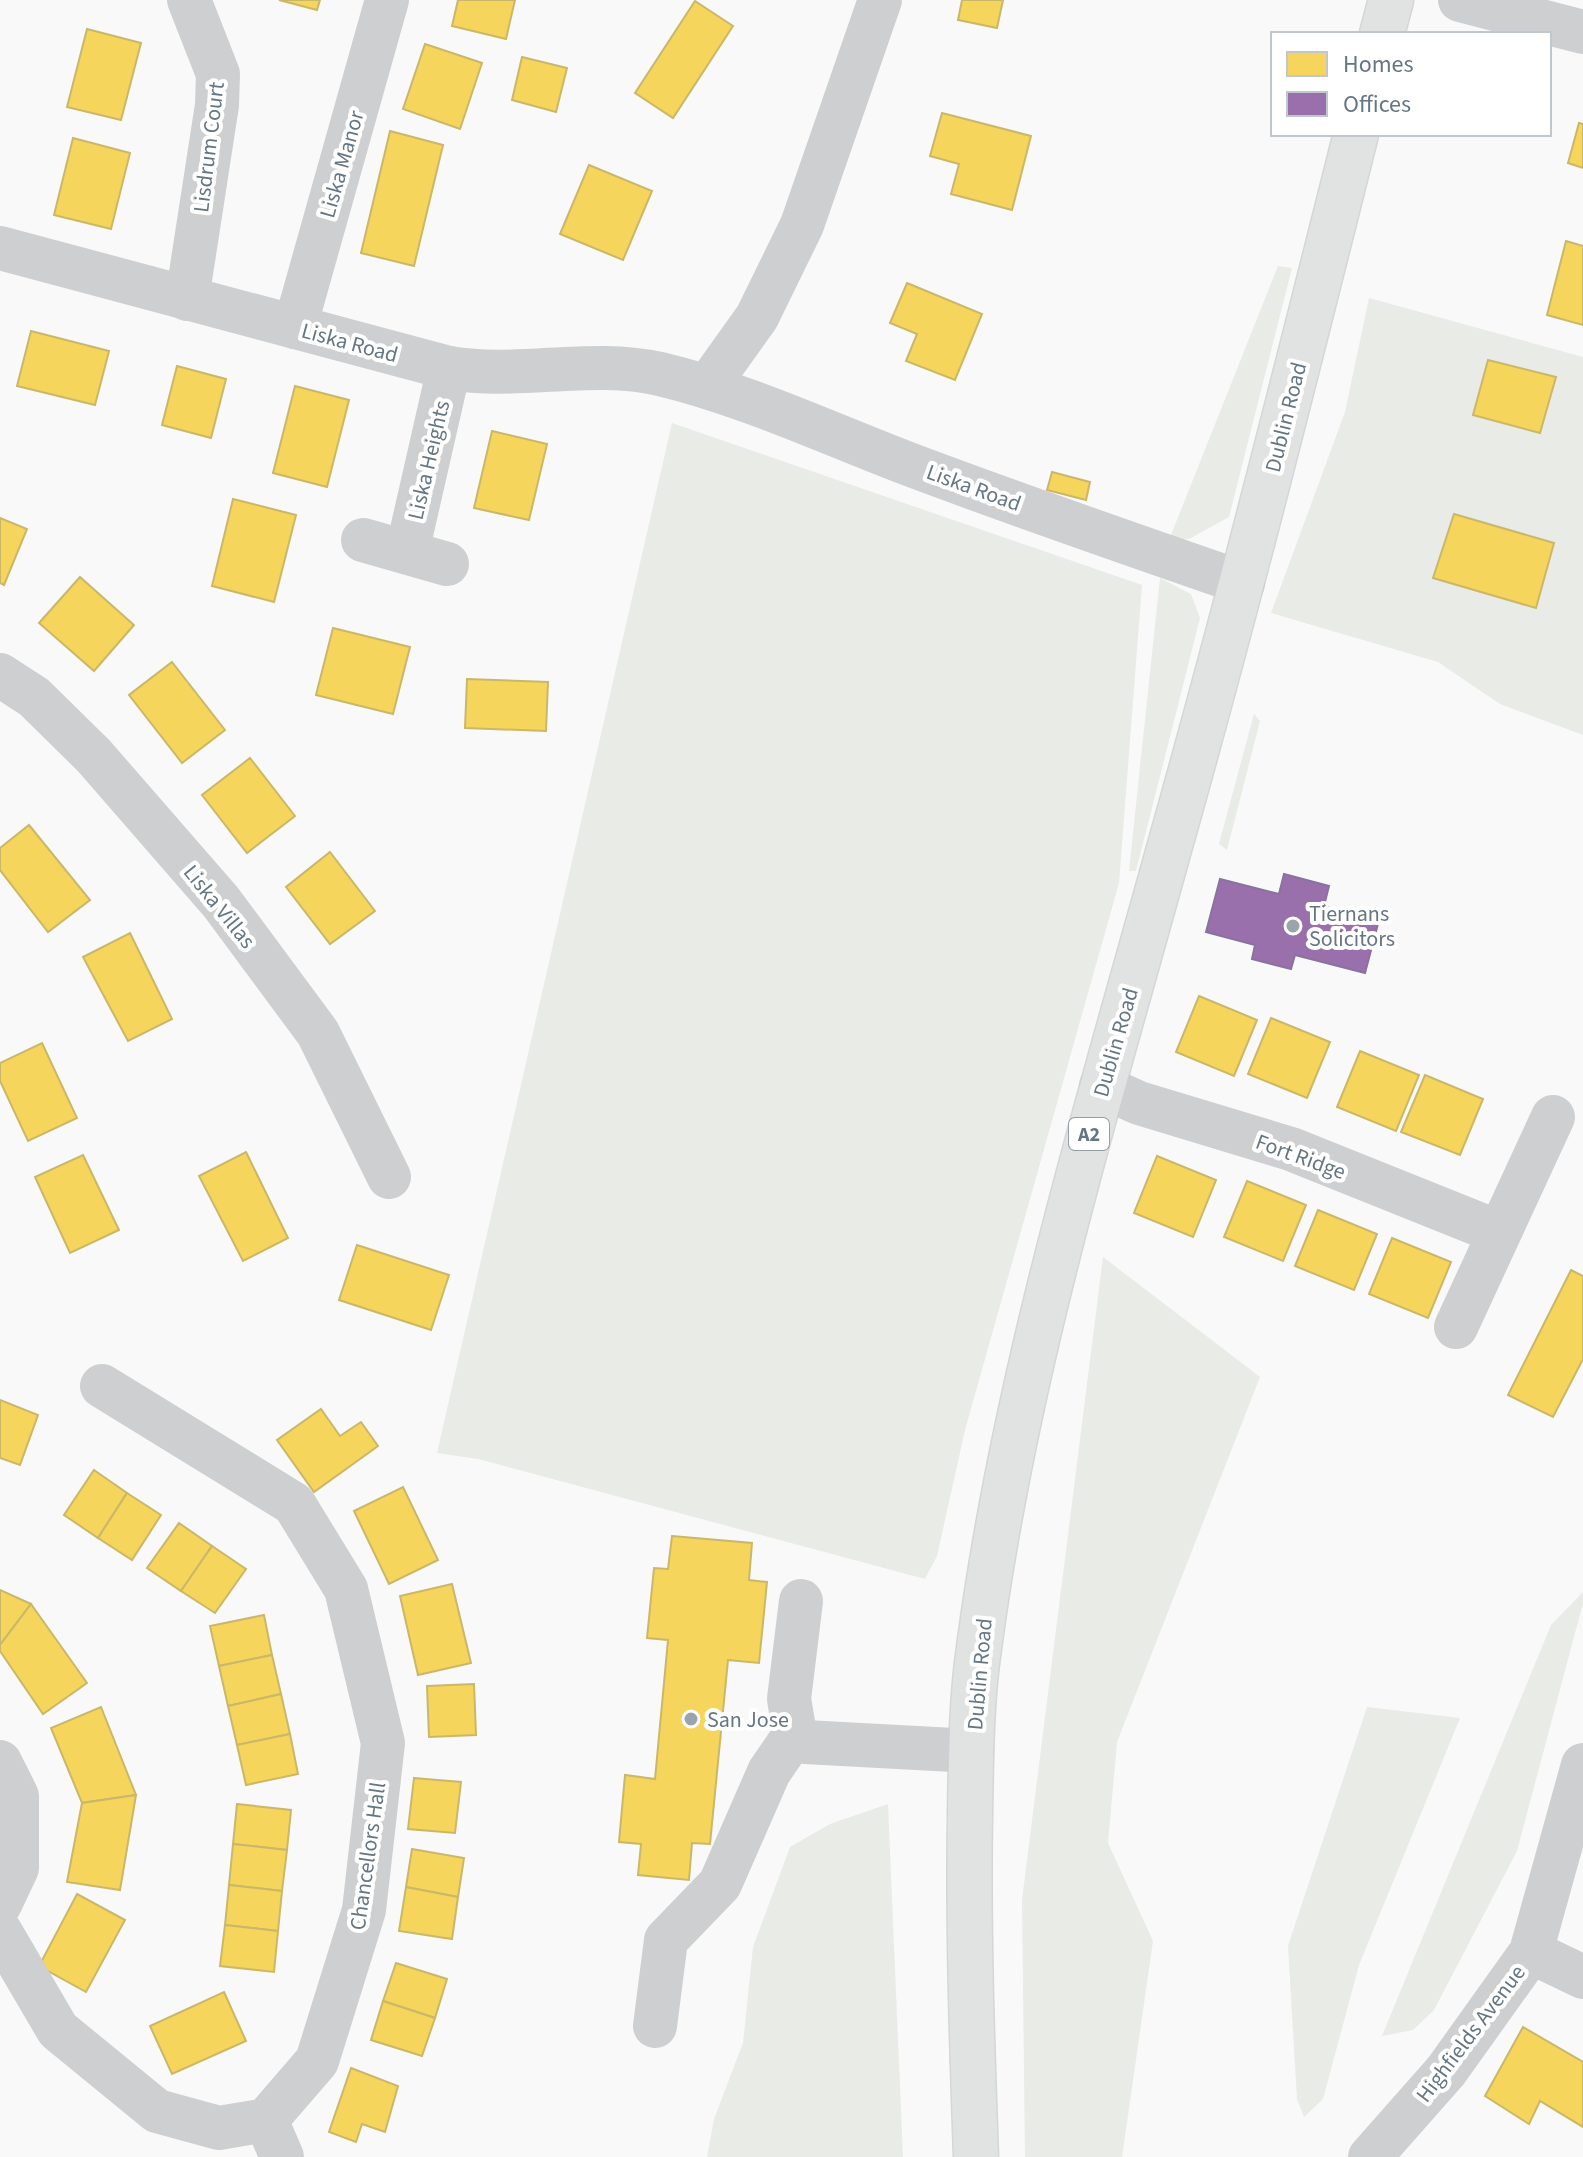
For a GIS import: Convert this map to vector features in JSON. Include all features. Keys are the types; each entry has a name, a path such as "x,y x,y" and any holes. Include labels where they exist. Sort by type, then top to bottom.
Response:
{"main road":[{"path":"1383,32 1391,0"},
{"name":"Dublin Road","path":"976,2157 969,1884 972,1751 978,1654 1001,1503 1038,1332 1101,1086 1243,583 1355,136"}],"street":[{"name":"Lisdrum Court","path":"187,299 217,105 218,74 189,0"},
{"name":"Liska Manor","path":"295,327 387,0"},
{"path":"707,387 757,317 802,225 880,0"},
{"path":"1460,0 1583,32"},
{"name":"Liska Road","path":"0,248 449,368 486,375 598,370 656,373 707,387 932,473 1243,583"},
{"name":"Liska Heights","path":"363,540 427,558 449,368"},
{"name":"Liska Villas","path":"0,675 34,697 94,756 221,902 318,1033 389,1177"},
{"name":"Fort Ridge","path":"1101,1086 1139,1103 1291,1149 1498,1232"},
{"path":"1456,1327 1553,1117"},
{"name":"Chancellors Hall","path":"0,1931 58,2030 157,2111 274,2139 317,2061 364,1910 383,1743 346,1589 294,1504 102,1386"},
{"path":"801,1601 789,1699 795,1734 805,1742 972,1751"},
{"path":"655,2026 666,1940 720,1884 769,1772 795,1734"},
{"path":"0,1762 17,1796 17,1868 0,1904"},
{"path":"1531,1952 1583,1765"},
{"name":"Highfields Avenue","path":"1370,2157 1446,2071 1531,1952 1583,1977"}],"shaded area":[{"path":"1278,266 1292,268 1229,517 1189,539 1169,540"},
{"path":"1369,298 1583,357 1583,735 1500,704 1438,662 1271,613 1345,412"},
{"path":"672,423 1142,585 1119,883 965,1430 937,1556 925,1579 478,1459 437,1453"},
{"path":"1160,578 1191,594 1200,618 1136,871 1129,871"},
{"path":"1254,714 1260,721 1227,850 1219,844"},
{"path":"1103,1257 1260,1377 1117,1742 1108,1843 1153,1941 1122,2157 1025,2157 1022,1900"},
{"path":"1583,1592 1583,1603 1517,1851 1434,2010 1413,2030 1382,2036 1551,1625"},
{"path":"1367,1707 1460,1718 1359,1965 1323,2099 1304,2117 1297,2099 1288,1946"},
{"path":"888,1804 903,2157 707,2157 714,2119 743,2043 753,1947 790,1847 830,1824"}],"building: Homes":[{"path":"279,0 320,0 317,10"},
{"path":"458,0 515,0 506,39 452,26"},
{"path":"962,0 1003,0 997,28 958,20"},
{"path":"695,1 733,26 673,118 635,93"},
{"path":"87,29 141,43 121,120 67,107"},
{"path":"425,44 482,63 460,129 403,109"},
{"path":"522,57 567,68 556,112 512,100"},
{"path":"942,113 1031,136 1012,210 951,194 959,164 930,156"},
{"path":"1579,123 1583,124 1583,168 1568,163"},
{"path":"390,131 443,145 414,266 361,253"},
{"path":"73,138 130,153 111,229 54,215"},
{"path":"589,165 652,191 623,260 560,234"},
{"path":"1566,241 1583,246 1583,325 1547,315"},
{"path":"907,283 982,314 955,380 906,361 917,334 890,323"},
{"path":"31,331 109,351 95,405 17,386"},
{"path":"1488,360 1556,377 1540,433 1473,415"},
{"path":"177,366 226,379 211,438 162,425"},
{"path":"295,386 349,400 327,487 273,473"},
{"path":"492,431 547,444 529,520 474,508"},
{"path":"1052,472 1090,482 1086,500 1047,490"},
{"path":"233,499 296,515 274,602 212,586"},
{"path":"1454,514 1554,543 1536,608 1433,578"},
{"path":"0,518 27,529 4,585 0,583"},
{"path":"80,577 134,625 94,671 39,623"},
{"path":"333,628 410,647 393,714 316,695"},
{"path":"172,662 225,730 182,763 129,695"},
{"path":"467,679 548,682 546,731 465,728"},
{"path":"250,758 295,816 247,853 202,795"},
{"path":"29,825 90,900 48,932 0,870 0,848"},
{"path":"330,852 375,911 330,944 286,887"},
{"path":"130,933 172,1019 128,1041 83,957"},
{"path":"1199,996 1257,1020 1234,1076 1176,1052"},
{"path":"1271,1018 1330,1042 1307,1098 1248,1074"},
{"path":"42,1043 77,1118 28,1141 0,1081 0,1063"},
{"path":"1360,1051 1419,1075 1396,1131 1337,1107"},
{"path":"1425,1075 1483,1099 1460,1155 1401,1132"},
{"path":"246,1152 288,1238 243,1261 199,1176"},
{"path":"83,1155 119,1230 70,1253 35,1177"},
{"path":"1157,1156 1216,1180 1193,1237 1134,1213"},
{"path":"1247,1181 1306,1205 1283,1261 1224,1237"},
{"path":"1318,1210 1377,1234 1354,1290 1295,1266"},
{"path":"1392,1238 1451,1262 1428,1318 1369,1294"},
{"path":"357,1245 449,1275 431,1330 339,1300"},
{"path":"1571,1270 1583,1276 1583,1359 1553,1417 1508,1395"},
{"path":"0,1400 38,1415 20,1465 0,1458"},
{"path":"321,1409 340,1436 361,1422 378,1446 314,1492 277,1440"},
{"path":"94,1470 127,1493 98,1538 64,1515"},
{"path":"403,1487 438,1560 389,1584 354,1511"},
{"path":"127,1493 161,1515 132,1560 98,1538"},
{"path":"179,1523 212,1546 181,1591 147,1568"},
{"name":"San Jose","path":"672,1536 752,1543 749,1580 767,1582 759,1663 728,1660 710,1844 692,1843 689,1880 638,1875 641,1844 619,1842 625,1775 655,1779 668,1640 647,1638 654,1568 668,1569"},
{"path":"212,1546 246,1569 215,1613 181,1591"},
{"path":"452,1584 471,1663 418,1675 400,1596"},
{"path":"0,1590 31,1604 0,1645"},
{"path":"31,1604 87,1683 43,1714 0,1651 0,1645"},
{"path":"264,1615 272,1655 219,1666 210,1626"},
{"path":"272,1655 281,1694 228,1706 219,1666"},
{"path":"474,1684 476,1735 429,1737 427,1686"},
{"path":"281,1694 290,1734 237,1745 228,1706"},
{"path":"101,1707 136,1795 82,1803 51,1728"},
{"path":"290,1734 298,1774 246,1785 237,1745"},
{"path":"414,1778 461,1782 455,1833 408,1829"},
{"path":"136,1795 120,1890 67,1882 82,1803"},
{"path":"237,1804 291,1810 287,1850 233,1844"},
{"path":"233,1844 287,1850 282,1891 229,1885"},
{"path":"412,1849 464,1858 458,1897 406,1887"},
{"path":"229,1885 282,1891 278,1931 225,1925"},
{"path":"406,1887 458,1897 452,1939 399,1931"},
{"path":"77,1894 125,1920 86,1992 39,1966"},
{"path":"225,1925 278,1931 274,1972 220,1966"},
{"path":"396,1963 447,1979 435,2018 383,2001"},
{"path":"224,1992 246,2041 172,2074 150,2026"},
{"path":"383,2001 435,2018 422,2056 371,2040"},
{"path":"1523,2027 1583,2062 1583,2127 1540,2101 1529,2124 1485,2096"},
{"path":"351,2068 398,2086 385,2132 362,2124 356,2142 329,2132"}],"building: Offices":[{"name":"Tiernans Solicitors","path":"1284,874 1329,886 1324,906 1379,920 1365,973 1295,955 1291,969 1252,959 1255,945 1206,932 1220,879 1279,894"}],"place":[{"name":"Tiernans Solicitors","path":"1293,926"},
{"name":"San Jose","path":"691,1719"}]}
